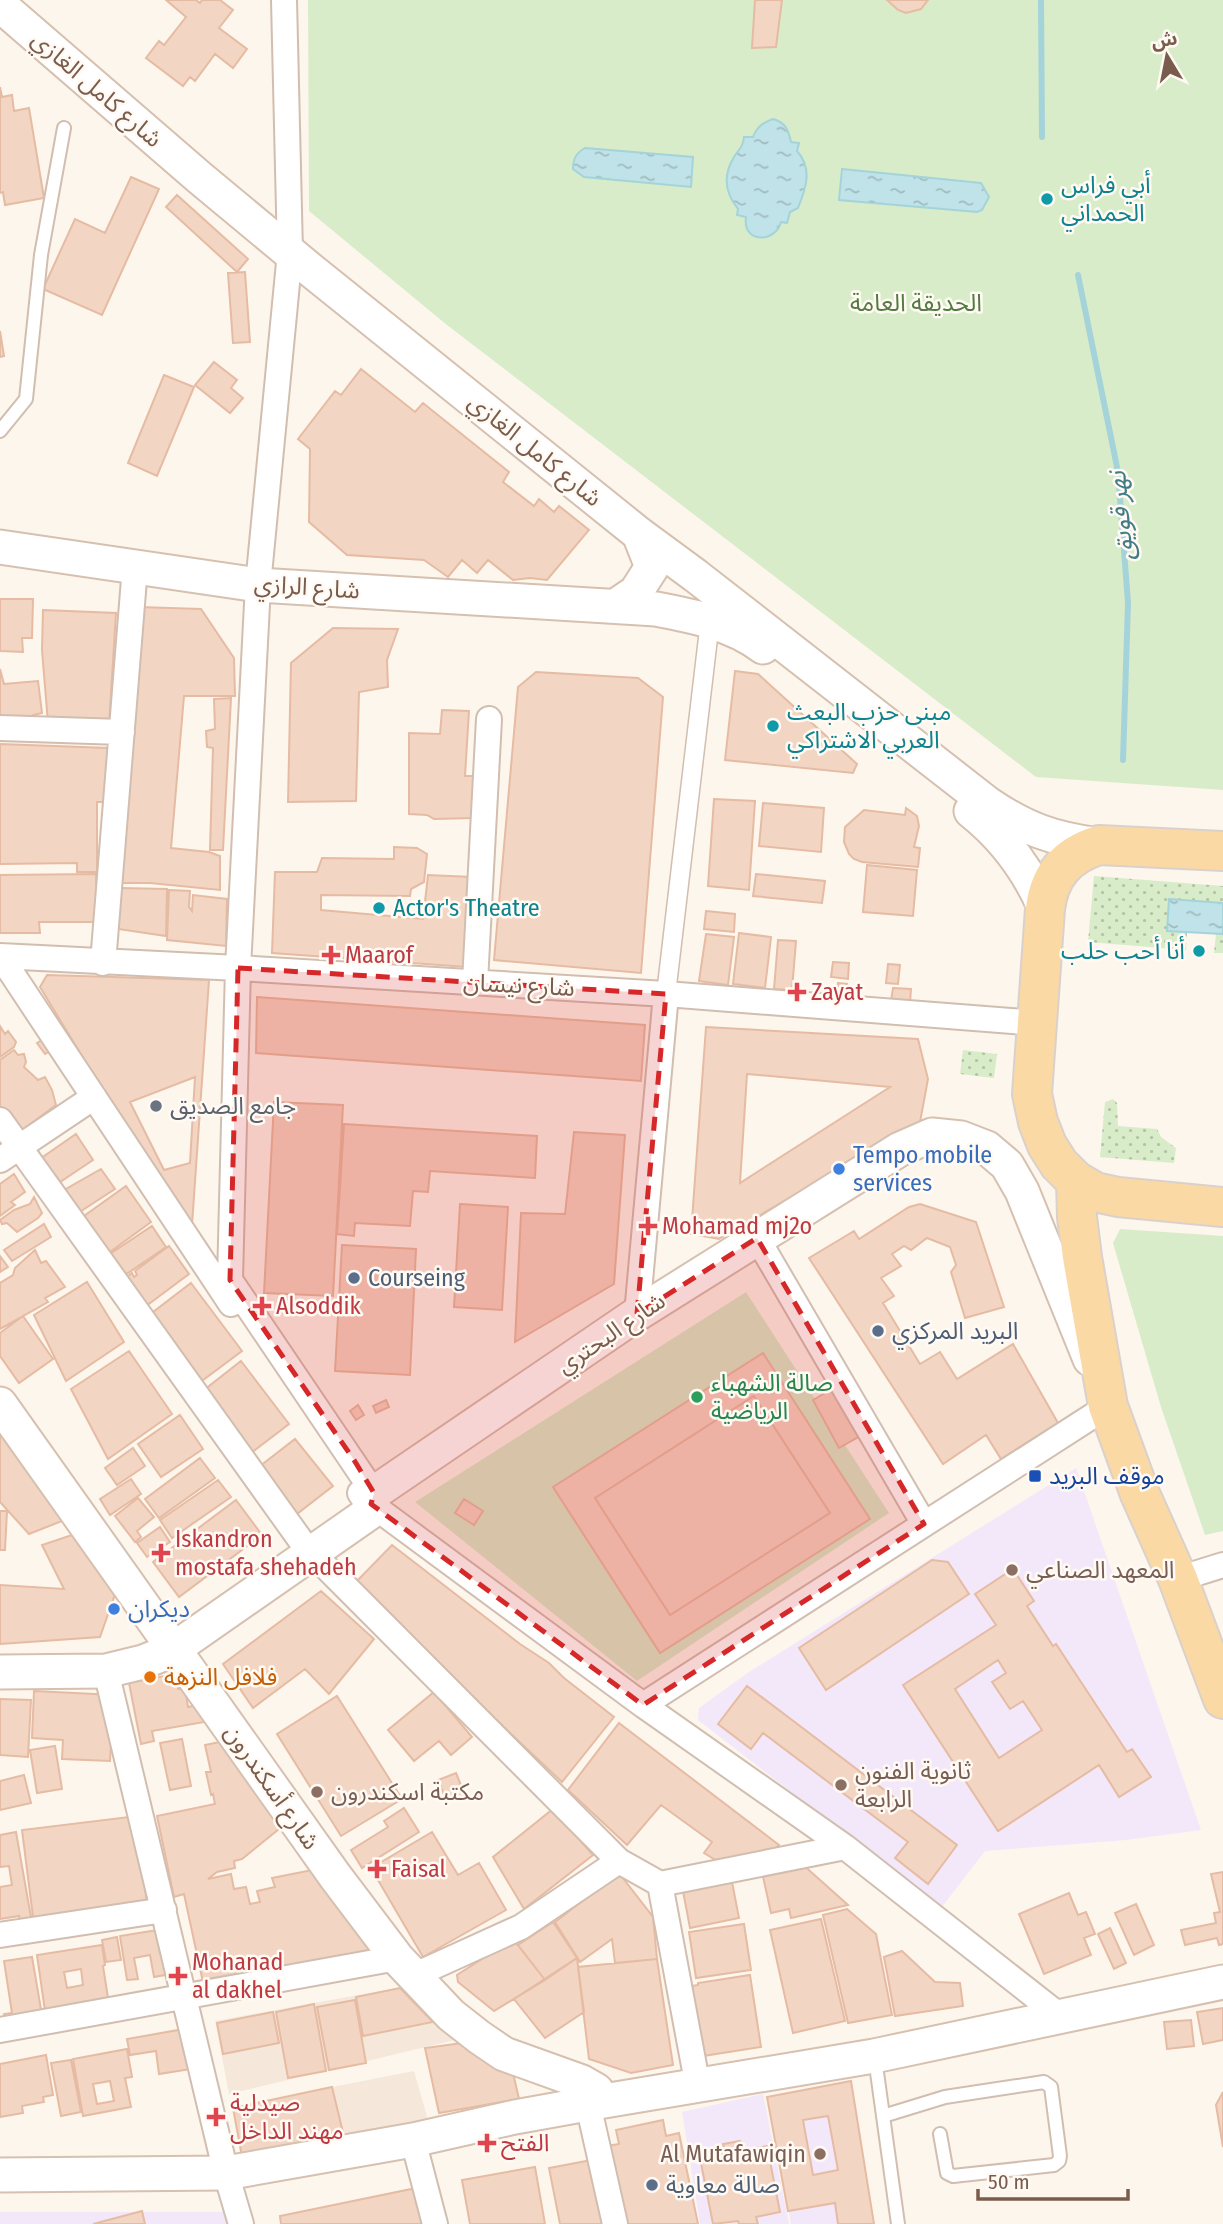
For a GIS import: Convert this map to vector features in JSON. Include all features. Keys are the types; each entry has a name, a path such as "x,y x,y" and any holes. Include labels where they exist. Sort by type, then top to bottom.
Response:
{"main road":[{"name":"شارع كامل الغازي","path":"0,5 289,252 639,534 996,809 1045,834 1066,841 1099,845"},
{"path":"617,605 636,592 652,567 639,534"},
{"name":"شارع الرازي","path":"0,547 258,585 617,605"},
{"path":"617,605 656,609 710,621 754,640 985,822 1014,853 1045,909"},
{"path":"1223,851 1099,845 1072,857 1060,868 1046,894 1032,1094 1038,1122 1047,1145 1059,1164 1076,1181 1095,1192 1118,1197 1223,1207"},
{"name":"شارع البحتري","path":"0,1672 106,1671 144,1662 174,1649 369,1513 373,1498 637,1314 900,1149 932,1135 961,1138 987,1148 1007,1165 1022,1191 1108,1406"},
{"path":"1076,1181 1082,1257 1108,1406 1140,1494 1178,1579 1223,1699"},
{"name":"شارع أسكندرون","path":"0,1404 335,1876 405,1967 451,2015 504,2054 582,2081 596,2090 596,2103"},
{"path":"0,2175 226,2173 413,2140 515,2117 874,2056 1223,1982"},
{"path":"504,2054 518,2069 524,2085 523,2102 515,2117"}],"street":[{"path":"284,0 289,252 258,585 238,968 230,1280 373,1498 643,1705 845,1847 1060,2016"},
{"path":"103,962 135,567"},
{"path":"637,1314 666,994 710,621"},
{"path":"475,982 489,719"},
{"path":"0,728 121,732"},
{"path":"0,957 364,1499 373,1498"},
{"name":"شارع نيسان","path":"0,957 238,968 666,994 1037,1023"},
{"path":"10,1153 93,1097"},
{"path":"0,1120 10,1153 296,1534 619,1861 660,1884 845,1847"},
{"path":"757,1238 924,1524"},
{"path":"643,1705 1108,1406"},
{"path":"1178,1579 1223,1565"},
{"path":"106,1671 226,2173 241,2224"},
{"path":"0,2030 184,1997 405,1967 521,1927 619,1861"},
{"path":"660,1884 698,2087"},
{"path":"0,1935 164,1910"},
{"path":"596,2103 615,2224"},
{"path":"413,2140 435,2224"}],"lane":[{"path":"0,431 26,399 41,255 64,128"},
{"path":"874,2056 898,2224"},
{"path":"883,2116 945,2096 1044,2082 1051,2087 1059,2161 1054,2165 953,2176 947,2173 940,2134"}],"highlighted area":[{"path":"238,968 666,994 637,1314 757,1238 924,1524 643,1705 371,1504 374,1493 354,1460 230,1280"}],"shaded area":[{"name":"المعهد الصناعي","path":"1076,1468 1201,1830 1126,1840 985,1851 941,1908 698,1720 699,1708 749,1672"},
{"path":"402,1987 455,2040 229,2094 215,2021"},
{"path":"414,2071 430,2127 346,2145 332,2087"},
{"name":"Al Mutafawiqin","path":"851,2081 874,2224 791,2224 767,2097"},
{"path":"763,2094 789,2224 700,2224 682,2112"},
{"path":"0,2212 229,2212 235,2224 0,2224"}],"green space":[{"name":"الحديقة العامة","path":"308,0 1223,0 1223,790 1036,777 447,325 309,211"},
{"path":"1094,876 1223,886 1223,953 1214,953 1216,934 1187,932 1186,950 1088,942"},
{"path":"963,1050 997,1054 994,1078 960,1074"},
{"path":"1113,1099 1117,1103 1118,1126 1157,1129 1161,1137 1176,1148 1174,1163 1100,1157 1105,1102"},
{"path":"1120,1229 1223,1236 1223,1531 1205,1535 1161,1407 1113,1243"},
{"name":"صالة الشهباء الرياضية","path":"746,1292 889,1513 637,1681 415,1502"}],"water":[{"path":"773,119 786,127 791,142 799,143 797,151 805,165 806,179 798,208 790,212 787,223 781,222 773,234 760,238 749,232 746,217 737,215 738,209 730,197 727,177 730,164 742,146 744,137 753,137 760,126"},
{"path":"585,148 693,157 691,187 584,177 573,169 576,157"},
{"path":"842,169 981,183 989,197 982,210 977,212 839,200"},
{"path":"1169,899 1223,903 1223,934 1167,931"}],"building":[{"path":"166,0 196,0 200,3 202,0 220,0 233,10 219,28 247,49 233,68 215,54 195,81 190,77 183,86 146,58 159,41 164,45 186,17"},
{"path":"755,0 782,0 776,47 752,48"},
{"path":"887,0 928,0 921,9 906,13"},
{"path":"0,87 2,97 12,95 14,111 29,108 44,198 5,205 3,192 0,193"},
{"path":"131,177 159,189 102,315 43,289 75,219 105,233"},
{"path":"177,195 248,259 237,272 166,207"},
{"path":"245,272 250,342 233,343 228,273"},
{"path":"0,331 4,356 0,357"},
{"path":"214,362 237,380 231,388 243,398 230,413 195,385"},
{"path":"361,369 415,412 423,403 509,472 503,482 534,506 539,499 554,512 559,506 589,530 547,580 513,580 488,560 477,573 462,560 448,577 424,560 347,555 309,522 310,449 298,439 335,391 341,395"},
{"path":"164,375 194,387 157,476 128,463"},
{"path":"0,599 33,599 32,638 22,638 23,652 0,651"},
{"path":"139,607 201,609 234,658 235,696 184,696 171,848 209,852 220,856 220,890 122,883"},
{"path":"43,610 116,613 109,725 48,723 42,650"},
{"path":"333,628 398,629 387,660 388,687 359,692 356,801 288,802 291,663"},
{"path":"0,669 4,684 38,681 42,713 33,715 31,722 0,723"},
{"path":"735,671 758,674 857,764 853,773 725,760"},
{"path":"536,672 638,678 663,697 641,973 494,960 518,687"},
{"path":"231,698 223,850 210,850 213,748 207,747 206,731 215,729 214,699"},
{"path":"442,710 469,711 465,776 476,776 473,818 434,819 427,815 409,814 409,733 440,734"},
{"path":"0,744 108,748 106,802 97,802 97,872 77,872 77,863 0,864"},
{"path":"714,799 755,801 749,890 708,886"},
{"path":"763,803 824,808 821,852 759,846"},
{"path":"906,808 917,816 919,826 914,847 920,848 918,867 862,862 849,854 844,842 845,827 864,810 905,815"},
{"path":"394,847 417,848 427,854 424,882 411,889 410,896 321,895 321,910 423,919 428,875 472,877 467,967 272,953 275,872 317,872 322,858 394,859"},
{"path":"867,865 917,870 913,916 863,912"},
{"path":"96,874 97,922 39,922 40,933 0,933 0,875"},
{"path":"756,874 825,881 822,903 753,896"},
{"path":"120,888 167,889 166,936 118,929"},
{"path":"169,890 190,891 189,907 192,911 193,895 227,899 226,946 167,940"},
{"path":"706,911 735,914 734,932 704,929"},
{"path":"739,933 771,937 765,988 733,984"},
{"path":"706,934 734,937 728,985 699,981"},
{"path":"778,940 796,941 792,990 774,989"},
{"path":"833,962 849,963 848,979 831,977"},
{"path":"888,964 900,965 898,984 886,983"},
{"name":"جامع الصديق","path":"47,975 209,980 192,1225 187,1229 40,987"},
{"path":"838,983 847,984 846,994 837,993"},
{"path":"893,988 911,989 910,1003 891,1001"},
{"path":"257,997 645,1025 641,1081 256,1053"},
{"path":"0,1026 5,1034 8,1031 16,1042 14,1047 0,1057"},
{"path":"706,1027 918,1039 928,1079 920,1122 719,1239 691,1234","holes":["747,1074 890,1087 740,1183"]},
{"path":"42,1040 50,1051 45,1054 37,1043"},
{"path":"14,1050 18,1055 24,1054 24,1067 38,1080 45,1077 56,1105 18,1133 0,1109 0,1060"},
{"name":"جامع الصديق","path":"195,1077 190,1163 164,1170 130,1102"},
{"path":"274,1102 343,1105 333,1296 264,1293"},
{"path":"344,1124 537,1136 535,1178 430,1171 428,1192 413,1191 410,1226 355,1223 354,1236 337,1234"},
{"path":"574,1132 625,1135 614,1284 515,1342 521,1213 565,1214"},
{"path":"76,1134 93,1160 54,1186 37,1161"},
{"path":"101,1169 115,1189 75,1215 66,1189"},
{"path":"14,1174 25,1192 11,1202 15,1205 0,1216 0,1184"},
{"path":"126,1186 151,1222 103,1257 77,1221"},
{"path":"34,1197 42,1213 38,1218 17,1232 7,1223 2,1224 0,1220 14,1210 30,1204"},
{"path":"460,1204 508,1207 502,1310 454,1307"},
{"name":"البريد المركزي","path":"920,1204 976,1222 1004,1307 965,1318 951,1272 956,1265 950,1247 927,1238 911,1250 904,1246 892,1254 901,1266 881,1278 894,1296 883,1303 920,1364 940,1352 957,1379 1013,1344 1058,1423 1001,1459 986,1435 943,1464 809,1258 854,1231 859,1239 909,1207"},
{"path":"44,1224 51,1237 12,1261 4,1250"},
{"path":"152,1226 166,1247 128,1273 111,1276 101,1260"},
{"path":"342,1245 416,1249 410,1375 335,1371"},
{"path":"169,1246 189,1274 138,1312 119,1283 132,1273 134,1277 137,1275 135,1271"},
{"path":"35,1250 41,1263 46,1261 65,1287 45,1298 48,1302 0,1329 0,1283 13,1275 15,1268"},
{"path":"0,1256 8,1267 0,1272"},
{"path":"87,1282 124,1342 66,1381 34,1315"},
{"path":"191,1283 242,1351 195,1386 144,1319"},
{"path":"23,1316 53,1359 19,1383 0,1356 0,1333"},
{"path":"129,1351 172,1414 108,1459 71,1389"},
{"path":"763,1353 870,1519 660,1653 553,1487","holes":["754,1396 830,1513 670,1615 595,1498"]},
{"path":"241,1361 289,1424 247,1456 199,1394"},
{"path":"842,1383 869,1431 839,1448 813,1400"},
{"name":"صالة الشهباء الرياضية","path":"754,1396 830,1513 670,1615 595,1498"},
{"path":"386,1400 389,1407 376,1413 373,1406"},
{"path":"358,1405 364,1415 356,1420 350,1411"},
{"path":"0,1414 72,1517 29,1534 0,1502"},
{"path":"180,1415 203,1449 161,1477 138,1444"},
{"path":"295,1439 333,1486 293,1517 255,1470"},
{"path":"133,1448 145,1466 117,1485 105,1468"},
{"path":"200,1458 215,1478 159,1518 145,1499"},
{"path":"131,1479 141,1494 110,1515 100,1499"},
{"path":"218,1480 231,1497 172,1538 160,1520"},
{"path":"138,1498 154,1517 137,1531 141,1537 135,1542 115,1516"},
{"path":"464,1499 483,1511 474,1525 455,1513"},
{"path":"236,1500 262,1535 179,1597 153,1562"},
{"path":"0,1511 7,1511 5,1550 0,1550"},
{"path":"160,1527 170,1542 147,1557 137,1543"},
{"path":"84,1531 120,1580 100,1637 0,1644 0,1585 64,1589 42,1545"},
{"path":"392,1545 520,1644 549,1663 614,1717 562,1782 353,1585"},
{"path":"932,1560 948,1562 969,1594 826,1690 799,1648"},
{"path":"1013,1569 1034,1601 1027,1606 1053,1646 1056,1644 1127,1752 1132,1749 1151,1777 1119,1797 1099,1765 998,1831 903,1685 996,1625 975,1594","holes":["998,1660 1006,1673 992,1682 1010,1709 1023,1701 1042,1730 999,1758 955,1689"]},
{"path":"321,1591 374,1639 329,1694 305,1669 253,1708 223,1664"},
{"path":"175,1674 178,1689 185,1688 188,1707 207,1703 210,1721 152,1731 154,1741 141,1744 129,1683"},
{"path":"747,1686 957,1845 928,1884 895,1858 908,1842 763,1733 751,1749 718,1724"},
{"path":"34,1691 114,1695 110,1761 62,1759 63,1740 32,1738"},
{"path":"434,1692 472,1737 451,1755 439,1741 414,1761 388,1730"},
{"path":"337,1696 402,1799 341,1836 277,1734"},
{"path":"0,1699 31,1700 28,1757 0,1755"},
{"path":"619,1723 779,1845 767,1856 722,1864 704,1853 712,1842 661,1805 627,1845 568,1790"},
{"path":"182,1739 191,1786 170,1790 160,1743"},
{"path":"229,1740 284,1825 242,1859 234,1861 235,1868 217,1872 208,1879 231,1874 234,1889 246,1887 250,1904 260,1902 257,1891 275,1887 272,1878 312,1870 379,1950 204,1987 184,1894 174,1897 157,1816 215,1804 206,1772 211,1772 205,1745"},
{"path":"55,1746 62,1789 37,1793 30,1750"},
{"path":"456,1773 465,1795 447,1802 438,1780"},
{"path":"24,1775 31,1803 0,1810 0,1781"},
{"path":"404,1808 419,1832 362,1868 351,1850 388,1827 384,1821"},
{"path":"553,1809 593,1855 524,1909 493,1857"},
{"path":"137,1816 147,1904 33,1917 22,1830"},
{"path":"16,1832 32,1923 21,1925 19,1916 0,1919 0,1887 12,1885 9,1866 0,1867 0,1835"},
{"path":"432,1832 458,1875 479,1863 506,1910 423,1957 371,1868"},
{"path":"801,1863 848,1905 791,1918 789,1909 771,1913 762,1872"},
{"path":"1223,1872 1223,1944 1219,1945 1217,1938 1185,1945 1181,1930 1216,1923 1214,1913 1220,1912 1211,1874"},
{"path":"619,1873 653,1917 657,1959 615,1963 612,1939 580,1962 555,1922"},
{"path":"732,1882 739,1918 690,1928 683,1891"},
{"path":"1069,1893 1078,1915 1086,1912 1095,1934 1084,1938 1091,1955 1044,1974 1019,1914"},
{"path":"1136,1904 1154,1945 1134,1955 1115,1913"},
{"path":"847,1909 876,1934 892,2015 848,2023 823,1915"},
{"path":"821,1919 845,2021 793,2033 770,1930"},
{"path":"553,1922 577,1958 545,1980 518,1945"},
{"path":"744,1924 751,1970 696,1978 689,1932"},
{"path":"1110,1928 1126,1963 1114,1969 1098,1934"},
{"path":"164,1929 171,1974 154,1977 150,1955 134,1958 138,1979 127,1980 120,1936"},
{"path":"117,1937 121,1960 106,1962 102,1940"},
{"path":"513,1939 545,1980 494,2011 458,1982 457,1975"},
{"path":"102,1945 111,2017 46,2018 37,1955","holes":["81,1969 83,1985 67,1988 64,1972"]},
{"path":"902,1951 935,1982 960,1983 963,2006 895,2016 884,1957"},
{"path":"32,1957 43,2021 7,2027 4,2014 12,2013 4,1961"},
{"path":"577,1958 584,2012 545,2038 514,1999"},
{"path":"657,1959 673,2065 631,2073 589,2059 578,1967"},
{"path":"750,1975 761,2047 703,2056 692,1986"},
{"path":"400,1988 433,2022 363,2036 356,1997"},
{"path":"355,2000 366,2063 329,2070 317,2007"},
{"path":"314,2004 326,2071 288,2078 276,2012"},
{"path":"1223,2008 1223,2040 1203,2044 1197,2012"},
{"path":"273,2012 279,2043 223,2054 217,2023"},
{"path":"1191,2020 1194,2046 1167,2049 1164,2022"},
{"path":"184,2029 191,2069 159,2074 156,2051 130,2055 127,2039"},
{"path":"462,2043 513,2073 519,2099 439,2113 425,2048"},
{"path":"127,2049 132,2077 125,2078 131,2107 83,2116 73,2059","holes":["110,2081 114,2101 97,2104 93,2084"]},
{"path":"46,2055 53,2095 43,2097 44,2102 22,2106 23,2113 0,2117 0,2064"},
{"path":"71,2060 81,2112 61,2116 51,2063"},
{"name":"Al Mutafawiqin","path":"851,2081 874,2224 838,2224 835,2203 788,2211 767,2097","holes":["828,2116 838,2170 813,2175 803,2120"]},
{"path":"332,2087 346,2145 242,2157 233,2108"},
{"path":"1223,2092 1223,2147 1216,2105"},
{"name":"صالة معاوية","path":"663,2120 666,2136 679,2133 698,2224 622,2224 606,2146 619,2144 616,2130"},
{"path":"740,2141 742,2151 767,2146 780,2212 756,2217 758,2224 739,2224 738,2221 713,2224 700,2158 725,2153 723,2144"},
{"path":"597,2159 609,2224 560,2224 549,2168"},
{"path":"535,2167 545,2224 470,2224 462,2180"},
{"path":"421,2187 429,2224 281,2224 280,2216"},
{"path":"142,2211 145,2224 93,2224"}],"waterway":[{"name":"نهر قويق","path":"1041,0 1042,137"},
{"name":"نهر قويق","path":"1078,275 1118,472 1128,603 1123,760"}],"place":[{"name":"أبي فراس الحمداني","path":"1047,199"},
{"name":"مبنى حزب البعث العربي الاشتراكي","path":"773,726"},
{"name":"Actor's Theatre","path":"379,908"},
{"name":"أنا أحب حلب","path":"1199,951"},
{"name":"Maarof","path":"331,955"},
{"name":"Zayat","path":"797,992"},
{"name":"جامع الصديق","path":"156,1106"},
{"name":"Tempo mobile services","path":"839,1169"},
{"name":"Mohamad mj2o","path":"648,1226"},
{"name":"Courseing","path":"354,1278"},
{"name":"Alsoddik","path":"262,1306"},
{"name":"البريد المركزي","path":"878,1331"},
{"name":"صالة الشهباء الرياضية","path":"697,1397"},
{"name":"موقف البريد","path":"1035,1476"},
{"name":"Iskandron mostafa shehadeh","path":"161,1553"},
{"name":"المعهد الصناعي","path":"1012,1570"},
{"name":"ديكران","path":"114,1609"},
{"name":"فلافل النزهة","path":"150,1677"},
{"name":"ثانوية الفنون الرابعة","path":"841,1785"},
{"name":"مكتبة اسكندرون","path":"317,1792"},
{"name":"Faisal","path":"377,1869"},
{"name":"Mohanad al dakhel","path":"178,1976"},
{"name":"صيدلية مهند الداخل","path":"216,2117"},
{"name":"الفتح","path":"487,2143"},
{"name":"Al Mutafawiqin","path":"820,2154"},
{"name":"صالة معاوية","path":"652,2185"}]}
